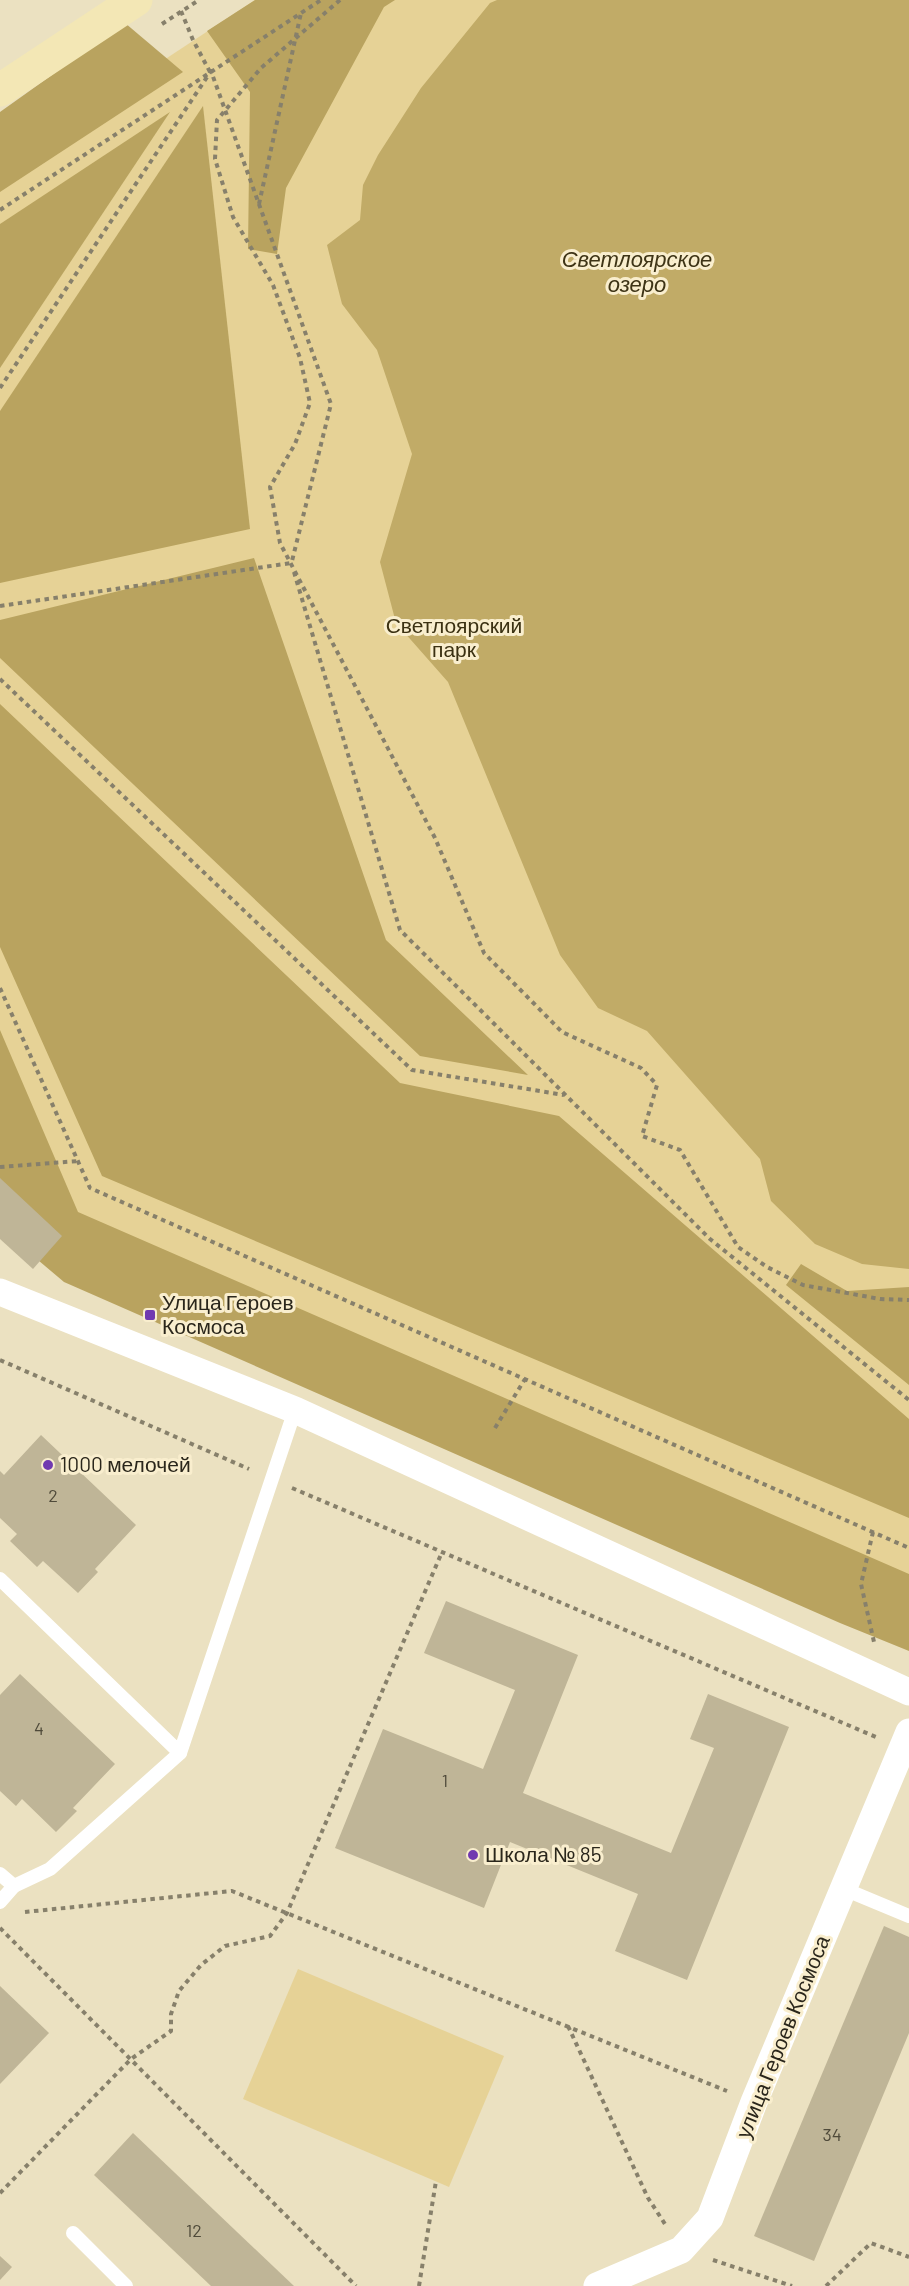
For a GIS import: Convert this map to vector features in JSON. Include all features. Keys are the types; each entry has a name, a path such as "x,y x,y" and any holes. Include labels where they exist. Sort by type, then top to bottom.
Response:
{"main road":[{"path":"0,90 136,0"}],"street":[{"path":"0,1292 294,1410 909,1692"},
{"name":"улица Героев Космоса","path":"597,2286 681,2250 710,2218 754,2102 906,1740"}],"lane":[{"path":"0,1902 14,1886 50,1869 180,1753 294,1410"},
{"path":"0,1579 180,1753"},
{"path":"0,1874 14,1886"},
{"path":"844,1889 909,1916"},
{"path":"73,2233 126,2286"}],"path":[{"path":"0,210 321,0"},
{"path":"340,0 261,68 217,120 215,159 233,217 277,296 300,357 310,404 296,444 270,486 280,543 435,838 484,953 562,1032 641,1068 657,1085 642,1136 680,1150 738,1247 767,1267 802,1285 880,1299 909,1300"},
{"path":"181,11 193,40 211,72 226,110 331,404 291,563 400,930 710,1239 909,1400"},
{"path":"259,204 301,13"},
{"path":"0,388 211,72"},
{"path":"0,606 291,563"},
{"path":"0,679 412,1070 566,1095"},
{"path":"0,988 90,1188 909,1548"},
{"path":"0,1167 78,1161"},
{"path":"0,1360 442,1552 906,1740"},
{"path":"495,1428 525,1379"},
{"path":"873,1532 861,1584 882,1680"},
{"path":"0,2193 131,2059 171,2031 171,2014 179,1991 201,1965 225,1946 270,1936 287,1913 442,1552"},
{"path":"23,1912 232,1892 754,2102"},
{"path":"0,1928 356,2286"},
{"path":"568,2026 648,2198 681,2250 792,2286"},
{"path":"419,2286 436,2181"},
{"path":"826,2286 871,2243 909,2258"}],"green space":[{"name":"Светлоярский парк","path":"255,0 909,0 909,1605 52,1239 0,1109 0,168"},
{"path":"298,1969 504,2056 449,2187 243,2099"}],"shaded area":[{"path":"255,0 395,0 384,7 286,188 277,254 248,249 250,92 207,31"},
{"path":"125,23 183,72 0,192 0,112"},
{"path":"203,106 250,529 0,583 0,411"},
{"path":"170,112 0,368 0,224"},
{"path":"254,558 386,940 528,1075 420,1056 0,658 0,620"},
{"path":"0,704 400,1083 559,1116 909,1419 909,1518 102,1176 0,947"},
{"path":"0,1030 78,1212 909,1574 909,1651 840,1623 64,1282 0,1228"},
{"path":"801,1264 847,1291 909,1287 909,1385 786,1285"}],"water":[{"name":"Светлоярское озеро","path":"497,0 909,0 909,1269 862,1264 815,1244 771,1201 760,1159 647,1031 598,1008 560,955 448,682 396,623 380,562 412,454 377,350 342,304 327,245 360,220 363,185 378,155 421,88 490,3"}],"building":[{"path":"0,1178 62,1236 33,1269 0,1239"},
{"path":"41,1435 136,1525 95,1569 98,1572 78,1593 43,1561 37,1567 10,1541 17,1534 0,1518 0,1471 4,1475"},
{"path":"446,1601 578,1655 523,1793 671,1853 714,1748 690,1739 708,1694 789,1727 687,1980 615,1951 638,1894 510,1842 484,1908 335,1848 383,1729 483,1769 515,1690 424,1653"},
{"path":"20,1674 115,1764 73,1808 77,1811 56,1832 22,1799 16,1806 0,1791 0,1695"},
{"path":"884,1926 909,1937 909,2033 814,2261 754,2236"},
{"path":"0,1986 49,2033 0,2084"},
{"path":"133,2133 294,2286 211,2286 94,2175"},
{"path":"0,2256 12,2267 0,2280"}],"place":[{"name":"Улица Героев Космоса","path":"150,1315"},
{"name":"1000 мелочей","path":"48,1465"},
{"name":"Школа № 85","path":"473,1855"}]}
